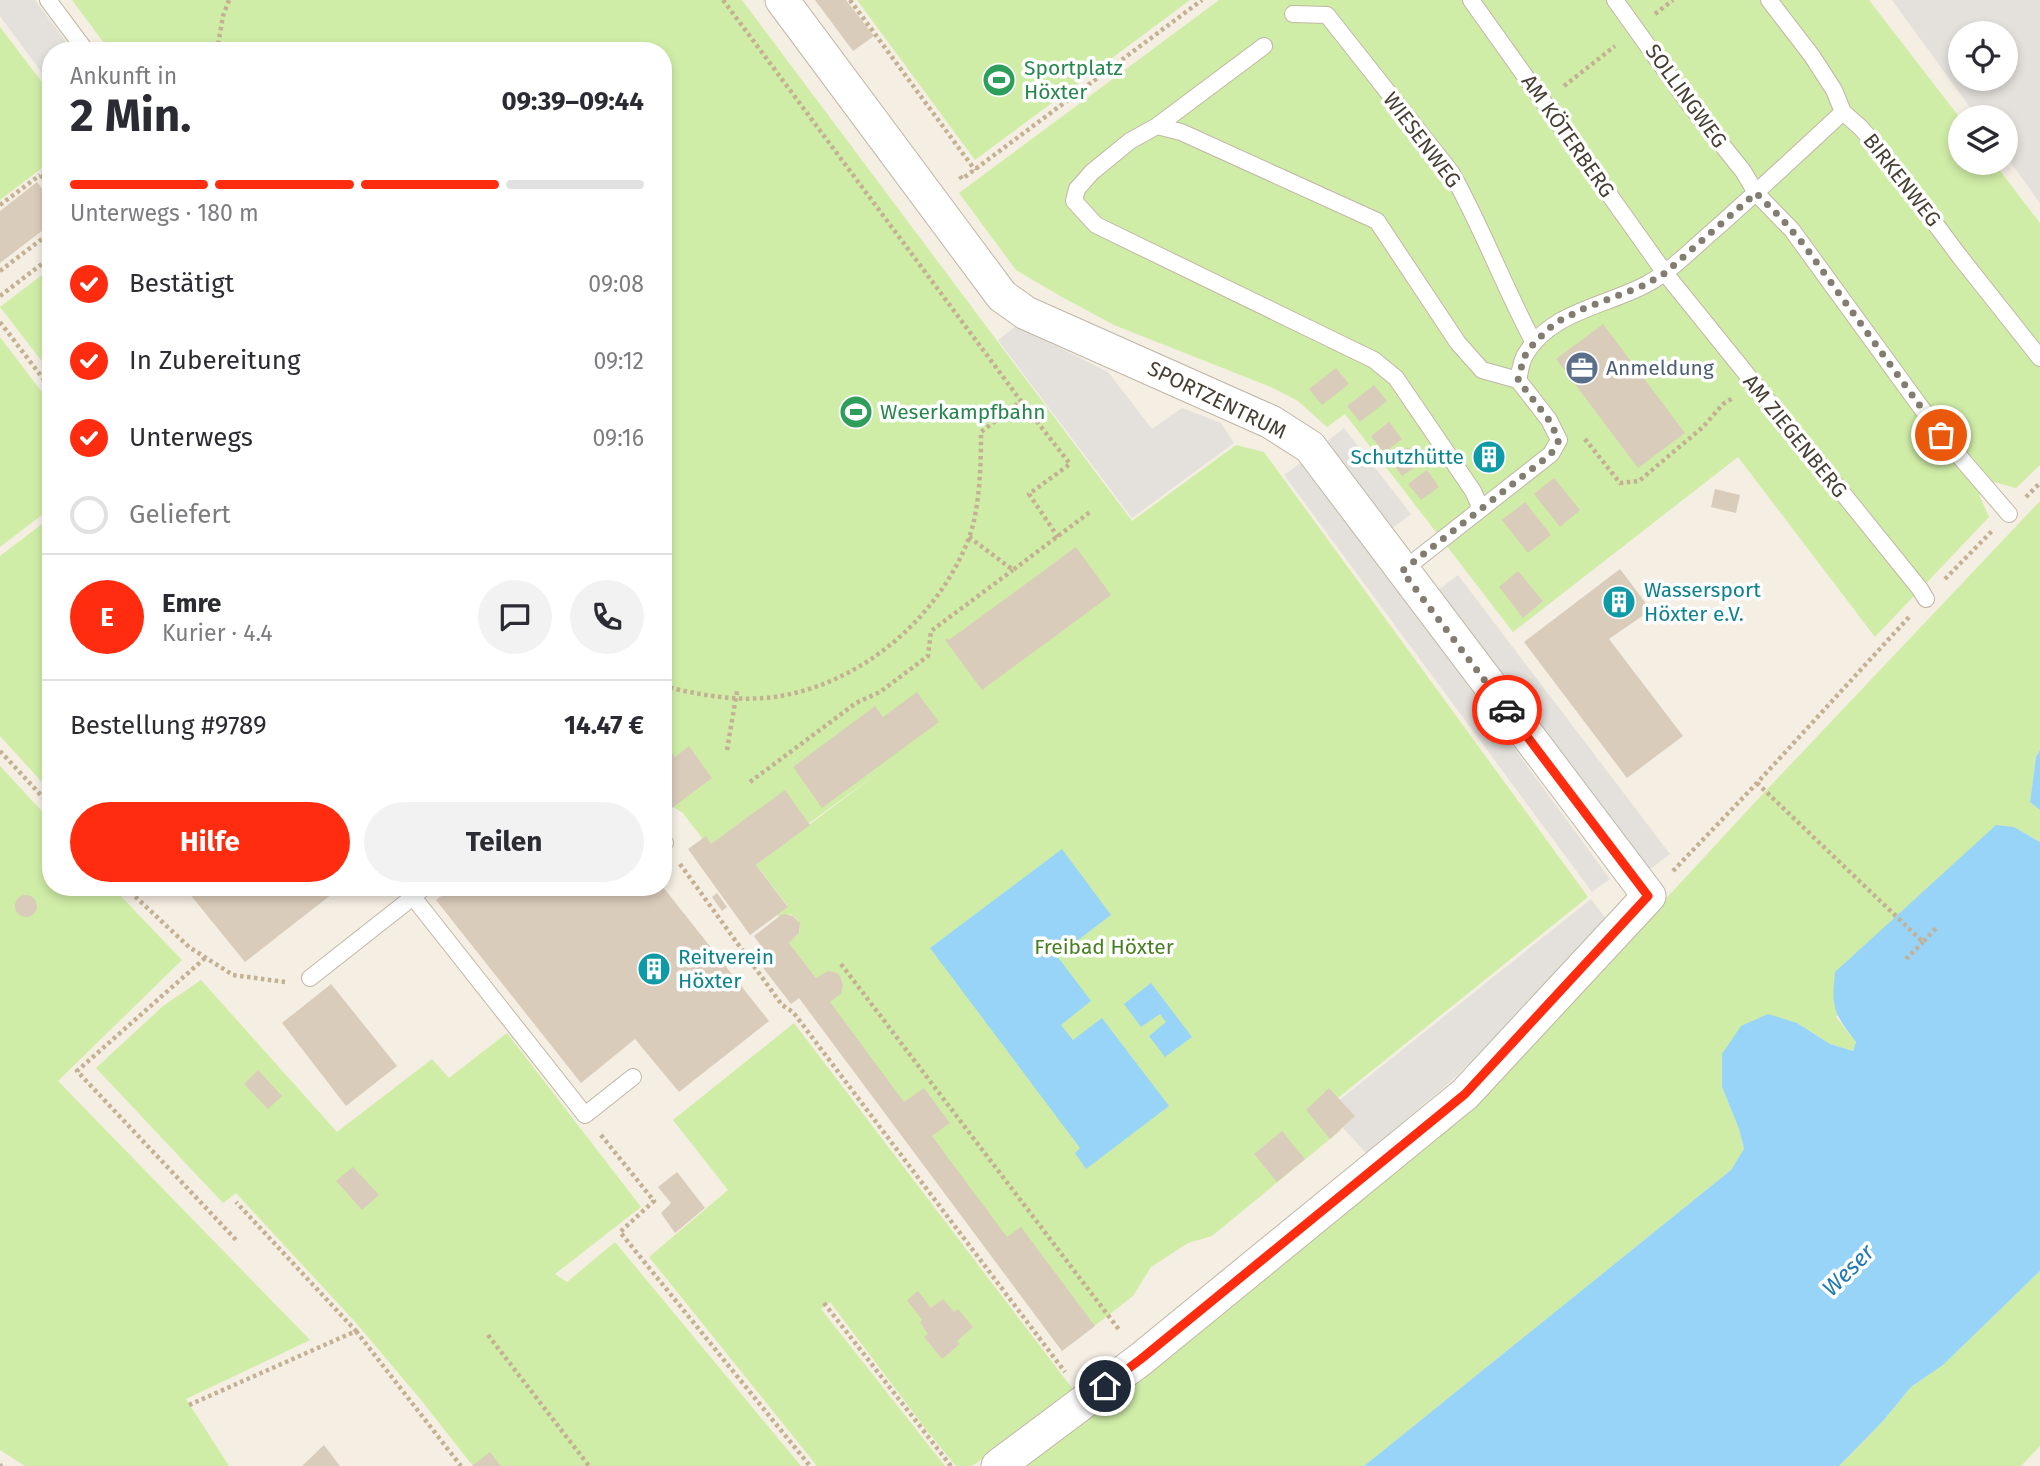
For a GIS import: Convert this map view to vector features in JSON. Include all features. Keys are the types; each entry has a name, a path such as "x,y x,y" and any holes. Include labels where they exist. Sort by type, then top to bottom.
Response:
{"street":[{"name":"SPORTZENTRUM","path":"782,0 1002,296 1026,313 1271,422 1310,447 1648,896"},
{"path":"998,1466 1141,1359 1465,1094 1648,896"}],"lane":[{"path":"48,0 79,42"},
{"name":"AM KÖTERBERG","path":"1471,0 1665,273"},
{"name":"SOLLINGWEG","path":"1615,0 1690,105 1750,181 1756,193 1792,230 1941,435 2009,514"},
{"name":"BIRKENWEG","path":"1769,0 1812,56 1834,90 1843,112 1884,155 2040,358"},
{"name":"WIESENWEG","path":"1293,14 1327,15 1451,172 1466,199 1513,306 1534,343"},
{"path":"1264,46 1157,126 1130,141 1092,172 1077,189 1074,201 1096,225 1374,360 1396,378 1473,491 1480,509"},
{"path":"1518,380 1524,357 1555,323 1645,285 1665,273 1843,112"},
{"path":"1157,126 1181,132 1377,221 1458,343 1482,370 1518,380 1549,420 1559,440 1551,454 1402,571"},
{"name":"AM ZIEGENBERG","path":"1665,273 1926,599"},
{"path":"310,978 413,896"},
{"path":"421,896 585,1115 633,1076"}],"path":[{"path":"219,42 229,0"},
{"path":"723,0 1070,464 1029,495 1058,537"},
{"path":"850,0 975,170"},
{"path":"954,168 962,179 1202,0"},
{"path":"1544,102 1673,0"},
{"path":"0,205 40,175"},
{"path":"0,271 42,239"},
{"path":"0,296 42,264"},
{"path":"0,322 42,377"},
{"path":"1559,440 1582,435 1620,483 1639,481 1703,426 1723,404 1753,384"},
{"path":"672,689 736,699 775,696 813,687 854,671 895,641 926,609 948,578 969,537 977,499 981,432 1021,401"},
{"path":"1648,896 1757,783 1926,599 2040,483"},
{"path":"750,782 856,703 880,692 928,656 931,631 1090,512"},
{"path":"969,537 1013,570"},
{"path":"727,750 737,691"},
{"path":"0,751 42,796"},
{"path":"1757,783 1923,942"},
{"path":"672,853 782,1005 793,1012 1087,1400"},
{"path":"135,896 189,947 233,975 285,982 310,978"},
{"path":"1906,959 1937,927"},
{"path":"205,958 77,1071 238,1242"},
{"path":"841,964 1141,1359"},
{"path":"585,1115 654,1201 620,1232 810,1466"},
{"path":"236,1202 356,1331 461,1466"},
{"path":"824,1303 951,1466"},
{"path":"189,1405 356,1331"},
{"path":"488,1335 589,1466"}],"green space":[{"name":"Freibad Höxter","path":"72,0 742,0 1132,521 1236,445 1264,452 1588,897 1323,1110 1341,1130 1212,1236 1188,1243 1151,1267 1133,1296 1062,1351 796,993 816,978 789,943 799,933 797,919 790,914 779,917 777,915 788,906 756,865 883,769 733,879 683,813 672,806 672,42 103,42"},
{"name":"Sportplatz Höxter","path":"857,0 1190,0 975,160"},
{"path":"1219,0 1869,0 1950,105 1948,175 2003,175 2040,223 2040,465 2016,488 1994,482 1979,495 1989,517 1875,637 1738,457 1513,632 1345,414 1327,427 1298,401 1273,388 1114,325 1060,296 1016,270 959,193"},
{"path":"0,27 42,82 42,168 0,200"},
{"path":"42,275 42,361 0,307"},
{"path":"0,337 42,392 42,515 0,547"},
{"path":"2040,501 2040,750 2036,757 2030,802 2040,810 2040,842 2014,827 1836,1017 1856,1042 1853,1051 1830,1044 1797,1023 1722,1087 1739,1129 1744,1150 1731,1170 1364,1466 1019,1466 1477,1103 1758,799"},
{"path":"42,524 42,782 0,736 0,556"},
{"path":"0,766 42,811 42,896 121,896 182,960 58,1081 310,1340 186,1399 229,1466 25,1466 0,1450"},
{"path":"201,980 337,1132 432,1059 449,1078 507,1033 641,1207 555,1274 567,1282 615,1242 801,1466 473,1466 357,1324 236,1193 223,1203 96,1068 163,1006"},
{"path":"794,1023 1075,1392 972,1466 956,1466 830,1302 821,1309 945,1466 817,1466 649,1257 728,1190 673,1120"},
{"path":"2040,1271 2040,1446 2021,1466 1839,1466 1883,1421 1911,1387 1943,1365"}],"shaded area":[{"path":"0,0 35,0 66,42 42,42 42,73 0,16"},
{"path":"1892,0 2040,0 2040,203 2018,173 2018,105 1968,105 1958,91 2018,91 2018,21 1948,21 1948,77"},
{"path":"1016,326 1108,372 1152,429 1182,408 1221,423 1234,443 1132,518 998,340"},
{"path":"1344,428 1411,514 1390,530 1323,444"},
{"path":"1303,461 1610,879 1592,892 1284,475"},
{"path":"1458,575 1670,854 1649,870 1437,591"},
{"path":"1591,899 1606,919 1448,1084 1366,1153 1327,1110"}],"water":[{"path":"2040,750 2040,810 2030,802 2036,757"},
{"name":"Weser","path":"1996,825 2014,827 2040,842 2040,1271 1943,1365 1911,1387 1883,1421 1839,1466 1364,1466 1731,1170 1744,1149 1722,1087 1722,1054 1741,1026 1768,1014 1797,1023 1830,1044 1853,1051 1856,1042 1839,1017 1834,1003 1835,972"},
{"path":"1062,849 1111,915 1057,956 1091,1001 1061,1025 1073,1040 1102,1018 1169,1106 1086,1169 1075,1153 1080,1148 930,948"},
{"path":"1151,983 1192,1037 1165,1057 1149,1036 1166,1022 1160,1014 1141,1027 1124,1004"}],"building":[{"path":"815,0 846,0 874,36 853,51"},
{"path":"37,182 42,188 42,231 0,263 0,211"},
{"path":"1603,324 1685,433 1638,468 1556,359"},
{"path":"1336,368 1349,384 1322,405 1309,389"},
{"path":"1374,385 1387,401 1360,422 1347,406"},
{"path":"1389,422 1402,439 1384,453 1371,436"},
{"name":"Schutzhütte","path":"1491,439 1507,460 1485,475 1471,454"},
{"path":"1408,447 1421,463 1402,476 1390,460"},
{"path":"1427,470 1439,487 1421,500 1408,484"},
{"path":"1554,478 1580,510 1560,527 1534,494"},
{"path":"1715,489 1740,495 1736,513 1711,507"},
{"path":"1525,502 1551,535 1528,553 1502,520"},
{"path":"1076,547 1111,595 982,690 945,640 949,640"},
{"path":"1620,569 1651,610 1609,639 1683,736 1627,778 1524,642"},
{"path":"1518,571 1543,601 1523,618 1499,587"},
{"path":"917,692 939,722 822,808 793,767 875,706 883,717"},
{"path":"689,746 712,778 672,808 672,753 675,757"},
{"path":"785,790 810,825 756,865 788,907 750,935 688,849 706,836 711,844"},
{"path":"717,893 727,907 722,911 712,897"},
{"path":"22,895 30,895 37,902 37,910 30,917 22,917 15,910 15,902"},
{"path":"191,896 329,896 245,962"},
{"path":"441,896 670,896 769,1021 679,1092 635,1039 581,1083 436,900"},
{"path":"785,914 793,916 800,923 799,933 789,943 816,978 828,971 840,976 843,985 841,994 830,1002 904,1102 924,1088 950,1123 932,1136 1007,1237 1021,1227 1095,1326 1062,1351 799,998 791,1004 757,960 766,953 754,936"},
{"path":"331,984 397,1066 346,1106 282,1023"},
{"path":"258,1070 282,1096 268,1109 244,1084"},
{"path":"1329,1088 1355,1116 1330,1139 1306,1110"},
{"path":"1282,1131 1305,1159 1277,1182 1254,1154"},
{"path":"353,1167 379,1195 362,1210 336,1181"},
{"path":"677,1172 705,1208 675,1233 661,1213 671,1203 658,1187"},
{"path":"918,1291 931,1308 943,1299 954,1312 958,1309 973,1327 957,1341 960,1344 942,1359 924,1337 928,1334 920,1323 922,1320 907,1300"},
{"path":"324,1445 340,1466 302,1466"},
{"path":"490,1452 501,1466 472,1466"}],"way so far":[{"path":"1507,710 1402,571 1551,454 1559,440 1549,420 1518,380 1524,357 1534,343 1555,323 1645,285 1665,273 1756,193 1804,245 1941,435"}],"place":[{"name":"Sportplatz Höxter","path":"999,80"},
{"name":"Anmeldung","path":"1582,368"},
{"name":"Weserkampfbahn","path":"856,412"},
{"name":"Schutzhütte","path":"1489,457"},
{"name":"Wassersport Höxter e.V.","path":"1619,602"},
{"name":"Reitverein Höxter","path":"654,969"}],"route":[{"path":"1105,1386 1465,1094 1648,896 1507,710"}]}
